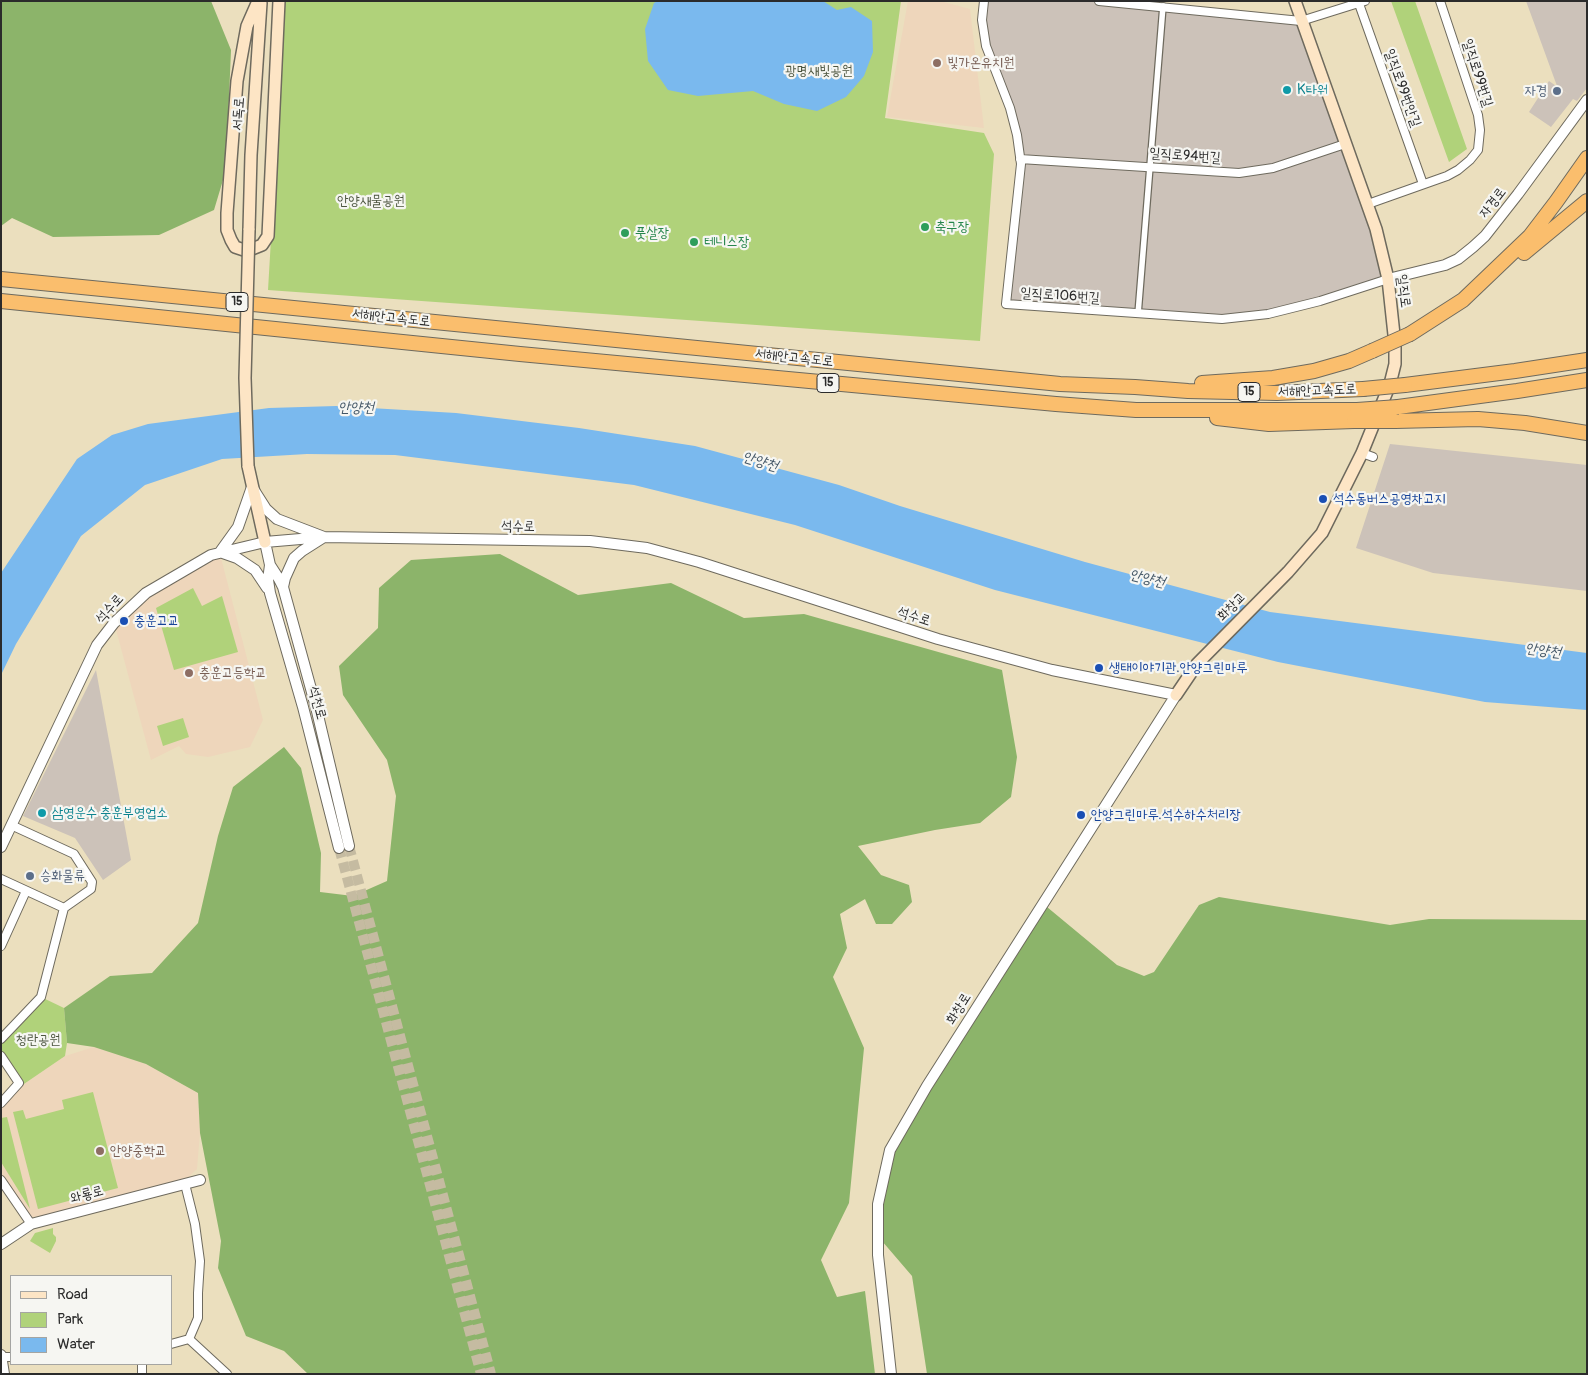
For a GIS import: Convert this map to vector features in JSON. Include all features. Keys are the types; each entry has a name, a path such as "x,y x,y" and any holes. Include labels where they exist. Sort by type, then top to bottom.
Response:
{"highway":[{"path":"1463,300 1530,236 1587,158"},
{"path":"1135,387 1273,378 1314,371 1372,352 1410,334 1463,300 1507,267 1587,201"},
{"name":"서해안고속도로","path":"1,279 1050,383 1188,391 1277,393 1363,389 1515,371 1587,360"},
{"name":"서해안고속도로","path":"1,302 520,354 1136,410 1355,415 1398,406 1587,380"},
{"path":"1355,415 1395,421 1478,419 1525,422 1587,433"}],"main road":[{"path":"259,1 247,26 237,81 227,213 227,230 231,240 235,247 247,251 258,248 265,242 268,236 279,1"},
{"name":"서독로","path":"248,466 245,378 251,155 259,1"},
{"name":"일직로","path":"1288,572 1322,533 1368,455 1390,384 1395,344 1388,279 1376,229 1295,1"},
{"name":"석천로","path":"248,466 265,542"},
{"name":"화창교","path":"1176,695 1197,664 1288,572"}],"street":[{"name":"일직로106번길","path":"984,1 982,20 986,46 1010,108 1017,135 1021,164 1006,304 1222,319 1268,314 1320,301 1388,279"},
{"path":"1099,1 1301,21 1360,2"},
{"name":"일직로99번길","path":"1368,204 1458,170 1478,150 1480,130 1478,115 1440,1"},
{"name":"일직로99번안길","path":"1360,2 1423,184"},
{"path":"1138,314 1163,6"},
{"name":"자경로","path":"1388,279 1445,265 1458,259 1473,247 1512,202 1587,100"},
{"name":"일직로94번길","path":"1020,159 1239,172 1272,168 1345,144"},
{"path":"252,487 266,509 278,519 324,537"},
{"path":"252,487 238,527 220,552 237,558 255,570 270,593"},
{"path":"283,587 294,558 324,537"},
{"name":"석수로","path":"1,847 97,645 124,612 146,592 190,566 220,552 265,542 324,537 590,541 647,548 699,562 938,639 1052,670 1176,695"},
{"name":"석천로","path":"265,542 270,565 268,580 270,593 344,847 316,706 283,587 270,565"},
{"name":"화창로","path":"891,1374 878,1255 878,1204 890,1150 927,1086 1176,695"},
{"path":"1,1039 41,998 64,908 91,890 92,882 74,854 11,825"},
{"path":"1,879 64,908"},
{"path":"1,946 26,891"},
{"path":"1,1056 19,1083 1,1103"},
{"path":"1,1180 31,1224"},
{"name":"와룡로","path":"1,1244 31,1224 200,1180"},
{"path":"185,1184 200,1261 198,1318 189,1339"},
{"path":"172,1344 189,1339"},
{"path":"189,1339 227,1374"},
{"path":"4,1374 5,1356"}],"shaded area":[{"name":"빛가온유치원","path":"908,1 940,1 970,9 984,128 887,117"},
{"path":"984,1 1099,1 1301,21 1388,279 1320,301 1222,319 1006,304 1021,164 1017,135 986,46"},
{"path":"1526,1 1587,1 1587,88 1577,101 1573,99 1551,127 1529,112 1549,81 1569,95 1557,86"},
{"name":"석수동버스공영차고지","path":"1390,444 1587,465 1587,591 1433,573 1356,548"},
{"name":"충훈고등학교","path":"220,554 263,720 250,747 208,757 186,754 179,746 151,760 115,626 138,603"},
{"path":"96,670 131,860 103,880 75,838 23,816"},
{"name":"안양중학교","path":"94,1047 146,1064 198,1093 200,1133 197,1169 185,1180 32,1221 1,1177 1,1109 21,1086 65,1056"}],"green space":[{"path":"1,1 211,1 231,50 226,170 214,210 159,235 53,237 12,218 1,226"},
{"name":"안양새물공원","path":"285,1 901,1 885,118 984,133 994,154 980,341 268,290"},
{"path":"1391,1 1415,1 1467,149 1449,162"},
{"path":"500,554 578,595 671,583 744,618 804,614 1002,670 1017,757 1011,797 980,823 858,846 881,875 909,885 912,902 892,924 876,924 865,899 840,914 847,948 833,977 864,1048 849,1203 821,1260 837,1297 865,1291 875,1374 308,1374 284,1351 246,1336 218,1268 221,1241 200,1133 198,1093 146,1064 94,1047 67,1043 64,1008 110,976 152,973 198,923 218,836 233,787 284,747 301,768 321,853 320,892 353,896 387,881 396,796 387,760 343,695 339,666 378,628 379,588 411,560"},
{"path":"193,588 202,606 222,596 238,652 174,670 156,608"},
{"path":"183,718 189,737 163,746 157,726"},
{"path":"1219,897 1390,925 1429,919 1587,920 1587,1374 927,1374 912,1276 882,1241 885,1185 894,1150 921,1097 1047,907 1117,965 1144,976 1154,972 1199,905"},
{"name":"청란공원","path":"41,997 64,1008 67,1043 65,1056 21,1086 1,1056 1,1039"},
{"path":"93,1092 118,1188 38,1209 13,1112 23,1110 26,1119 64,1109 62,1100"},
{"path":"7,1117 30,1209 1,1162 1,1118"},
{"path":"53,1228 56,1241 50,1253 30,1241 35,1233"}],"water":[{"path":"658,1 823,1 837,10 851,7 872,21 873,52 864,76 846,97 817,111 784,104 753,91 698,96 668,90 648,61 645,29 654,3"},
{"name":"안양천","path":"336,406 456,413 579,428 695,446 839,485 900,506 1085,562 1270,612 1587,653 1587,710 1485,702 1278,662 995,590 795,525 634,485 395,455 307,454 222,459 145,485 81,536 16,644 1,675 1,573 77,459 112,435 148,424 269,408"}],"tunnel":[{"path":"349,846 491,1374"},
{"path":"339,848 481,1374"}],"place":[{"name":"빛가온유치원","path":"937,63"},
{"name":"K타워","path":"1287,90"},
{"name":"자경","path":"1557,91"},
{"name":"축구장","path":"925,227"},
{"name":"풋살장","path":"625,233"},
{"name":"테니스장","path":"694,242"},
{"name":"석수동버스공영차고지","path":"1323,499"},
{"name":"충훈고교","path":"124,621"},
{"name":"생태이야기관.안양그린마루","path":"1099,668"},
{"name":"충훈고등학교","path":"189,673"},
{"name":"삼영운수 충훈부영업소","path":"42,813"},
{"name":"안양그린마루.석수하수처리장","path":"1081,815"},
{"name":"승화물류","path":"30,876"},
{"name":"안양중학교","path":"100,1151"}],"park label":[{"name":"광명새빛공원","path":"819,71"}]}
